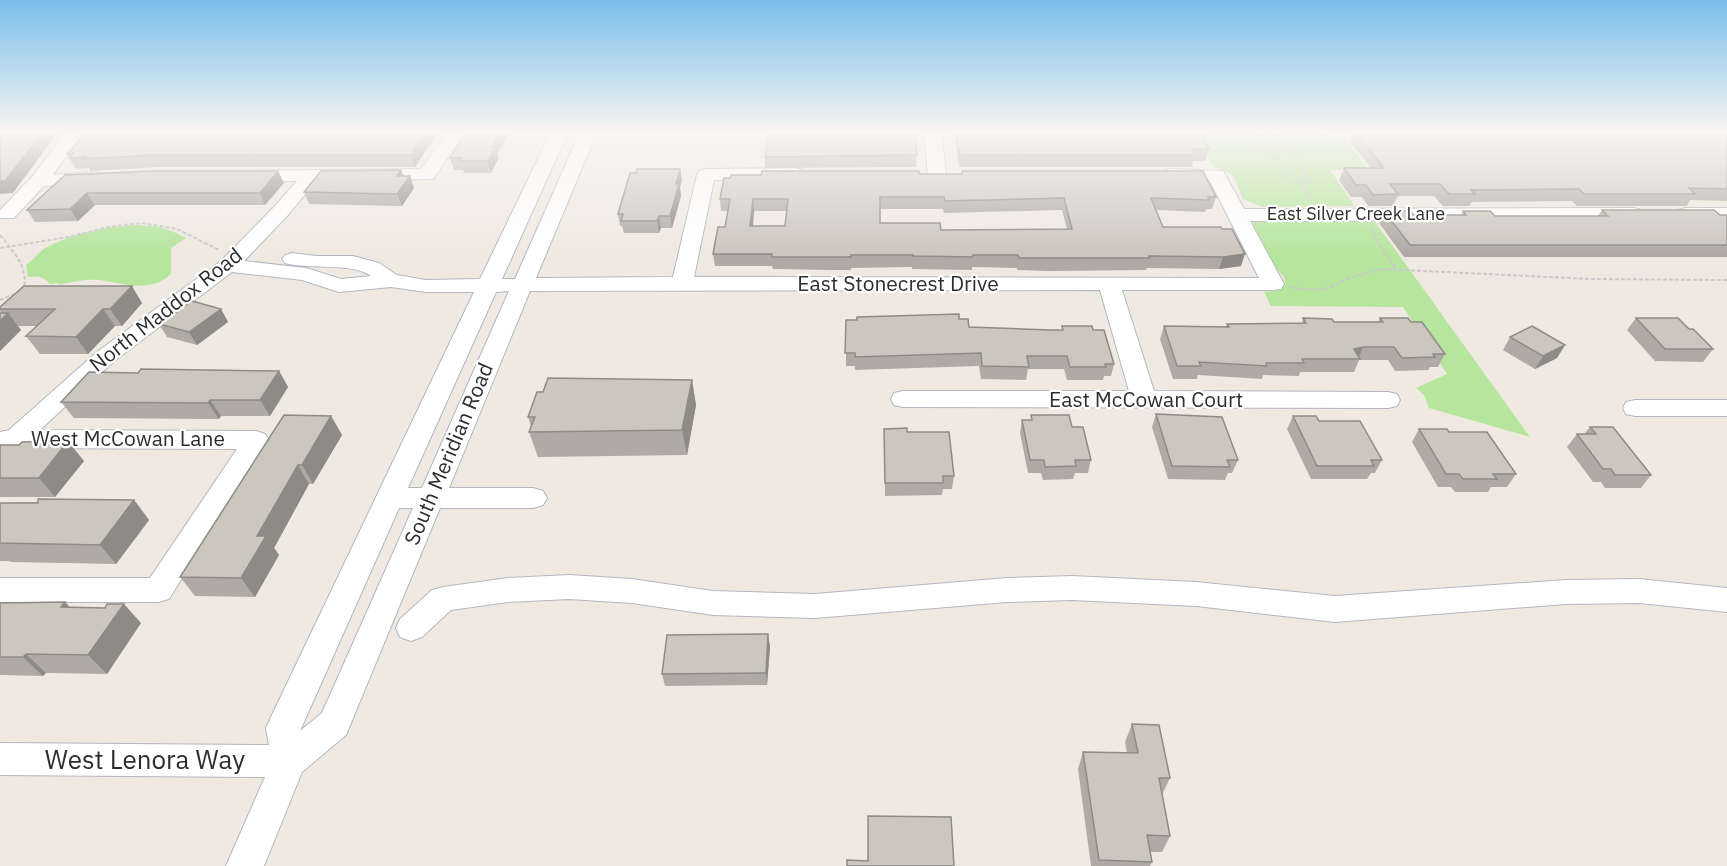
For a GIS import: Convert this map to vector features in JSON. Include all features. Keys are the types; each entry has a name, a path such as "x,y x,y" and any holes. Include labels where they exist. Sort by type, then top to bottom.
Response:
{"street":[{"path":"7,214 45,172"},
{"path":"229,175 426,175 428,172"},
{"name":"South Meridian Road","path":"289,761 283,728 540,172"},
{"name":"South Meridian Road","path":"245,866 289,761 334,724 570,172"},
{"path":"682,283 706,175 810,174"},
{"path":"914,174 961,174"},
{"name":"North Maddox Road","path":"7,439 105,357 235,258 281,211 311,175"},
{"path":"1158,175 1216,175 1273,284"},
{"path":"39,181 119,176"},
{"name":"East Silver Creek Lane","path":"1237,215 1727,214"},
{"path":"235,258 353,262 372,267 391,281"},
{"path":"235,258 306,274 339,286 391,281"},
{"path":"314,277 332,262"},
{"name":"East Stonecrest Drive","path":"391,281 426,286 682,283 1273,284"},
{"path":"1109,284 1144,400"},
{"name":"East McCowan Court","path":"903,399 1388,400"},
{"path":"1635,408 1727,408"},
{"name":"West McCowan Lane","path":"0,590 158,590 256,440 7,439"},
{"path":"390,498 532,498"},
{"path":"411,628 443,599 508,590 569,587 632,591 713,603 815,606 1007,590 1072,588 1196,594 1335,609 1566,592 1639,591 1727,600"},
{"name":"West Lenora Way","path":"0,759 289,761"}],"path":[{"path":"1283,172 1288,181 1301,184 1311,182 1305,172"},
{"path":"1301,184 1312,199"},
{"path":"1362,214 1396,269"},
{"path":"0,248 68,237 108,227 141,223 177,229 235,258"},
{"path":"0,235 22,262 26,283 24,290 0,300"},
{"path":"1273,284 1313,290 1329,288 1349,278 1382,269 1591,279 1727,280"}],"green space":[{"path":"1228,172 1332,172 1355,206 1262,207 1243,199"},
{"path":"1373,219 1530,437 1429,408 1424,395 1416,388 1447,374 1403,307 1271,306 1264,292 1277,291 1285,284 1284,277 1276,268 1252,222 1257,220"},
{"path":"134,225 161,228 186,238 171,248 171,274 163,280 154,284 136,286 99,280 58,285 59,283 50,284 40,277 28,277 26,265 47,247 89,232"}],"building":[{"path":"0,172 12,172 5,181 0,181"},
{"path":"121,172 277,172 260,193 87,193 70,209 27,210 65,175"},
{"path":"320,172 399,172 397,176 410,176 397,194 304,192"},
{"path":"679,172 676,184 679,184 670,216 659,216 657,221 621,221 623,214 618,214 630,173"},
{"path":"762,172 1204,172 1216,197 1208,197 1209,200 1151,198 1163,227 1232,229 1245,254 1223,257 1019,258 1018,255 772,257 772,254 713,254 718,227 725,227 730,199 720,199 724,178 730,178 731,175 761,175","holes":["880,197 944,197 945,201 1064,198 1072,229 941,230 940,223 880,223","753,199 788,199 785,226 750,226"]},
{"path":"1347,172 1727,172 1727,189 1689,188 1695,194 1584,194 1579,189 1471,190 1475,194 1449,194 1440,184 1390,184 1398,194 1373,195 1366,185 1356,185"},
{"path":"1602,210 1714,210 1720,215 1727,215 1727,245 1410,245 1384,211 1411,211 1413,215 1466,215 1463,211 1490,211 1495,216 1608,216"},
{"path":"24,286 132,286 110,309 103,309 76,337 26,336 55,309 0,309"},
{"path":"192,301 221,309 189,332 159,324"},
{"path":"0,313 8,313 0,321"},
{"path":"959,314 959,319 968,319 969,327 1063,330 1062,326 1092,326 1093,330 1104,330 1114,364 1105,364 1106,367 1070,367 1067,356 1027,356 1029,367 982,366 981,353 855,357 855,353 845,353 846,320 857,320 857,317"},
{"path":"1303,318 1332,319 1334,322 1383,322 1380,318 1408,318 1411,322 1422,322 1445,354 1433,354 1435,357 1402,358 1394,347 1363,347 1354,349 1360,359 1302,359 1304,363 1266,363 1267,366 1199,362 1201,366 1177,366 1164,326 1229,327 1227,324 1306,323"},
{"path":"1636,318 1678,318 1713,349 1665,349"},
{"path":"1532,326 1565,345 1543,356 1510,337"},
{"path":"141,369 279,371 260,400 210,400 208,403 61,402 89,372 138,373"},
{"path":"548,378 692,380 682,430 529,432 535,417 528,417 537,392 543,392"},
{"path":"1156,414 1222,417 1238,460 1227,460 1230,467 1172,466"},
{"path":"284,415 331,416 302,465 298,465 257,536 266,536 241,578 180,577"},
{"path":"1031,415 1069,415 1072,427 1083,427 1091,460 1075,460 1076,466 1045,467 1044,460 1030,460 1022,420 1032,420"},
{"path":"1293,416 1316,416 1319,421 1360,421 1382,460 1371,460 1374,466 1317,466"},
{"path":"1590,427 1613,427 1651,475 1615,475 1611,469 1603,469 1577,434 1596,434"},
{"path":"907,428 907,432 949,432 954,476 943,476 943,483 885,483 884,429"},
{"path":"1419,429 1487,432 1516,474 1493,474 1497,479 1463,479 1459,474 1446,474"},
{"path":"68,441 39,478 0,478 0,445"},
{"path":"38,499 134,500 100,545 0,543 0,503 38,503"},
{"path":"65,602 61,607 105,608 107,604 124,604 88,655 26,654 23,657 0,657 0,603"},
{"path":"768,634 766,673 662,674 667,635"},
{"path":"1132,724 1159,725 1170,778 1159,778 1170,836 1147,835 1152,862 1099,860 1083,752 1138,753"},
{"path":"868,816 951,817 954,866 847,866 847,860 868,861"}]}
